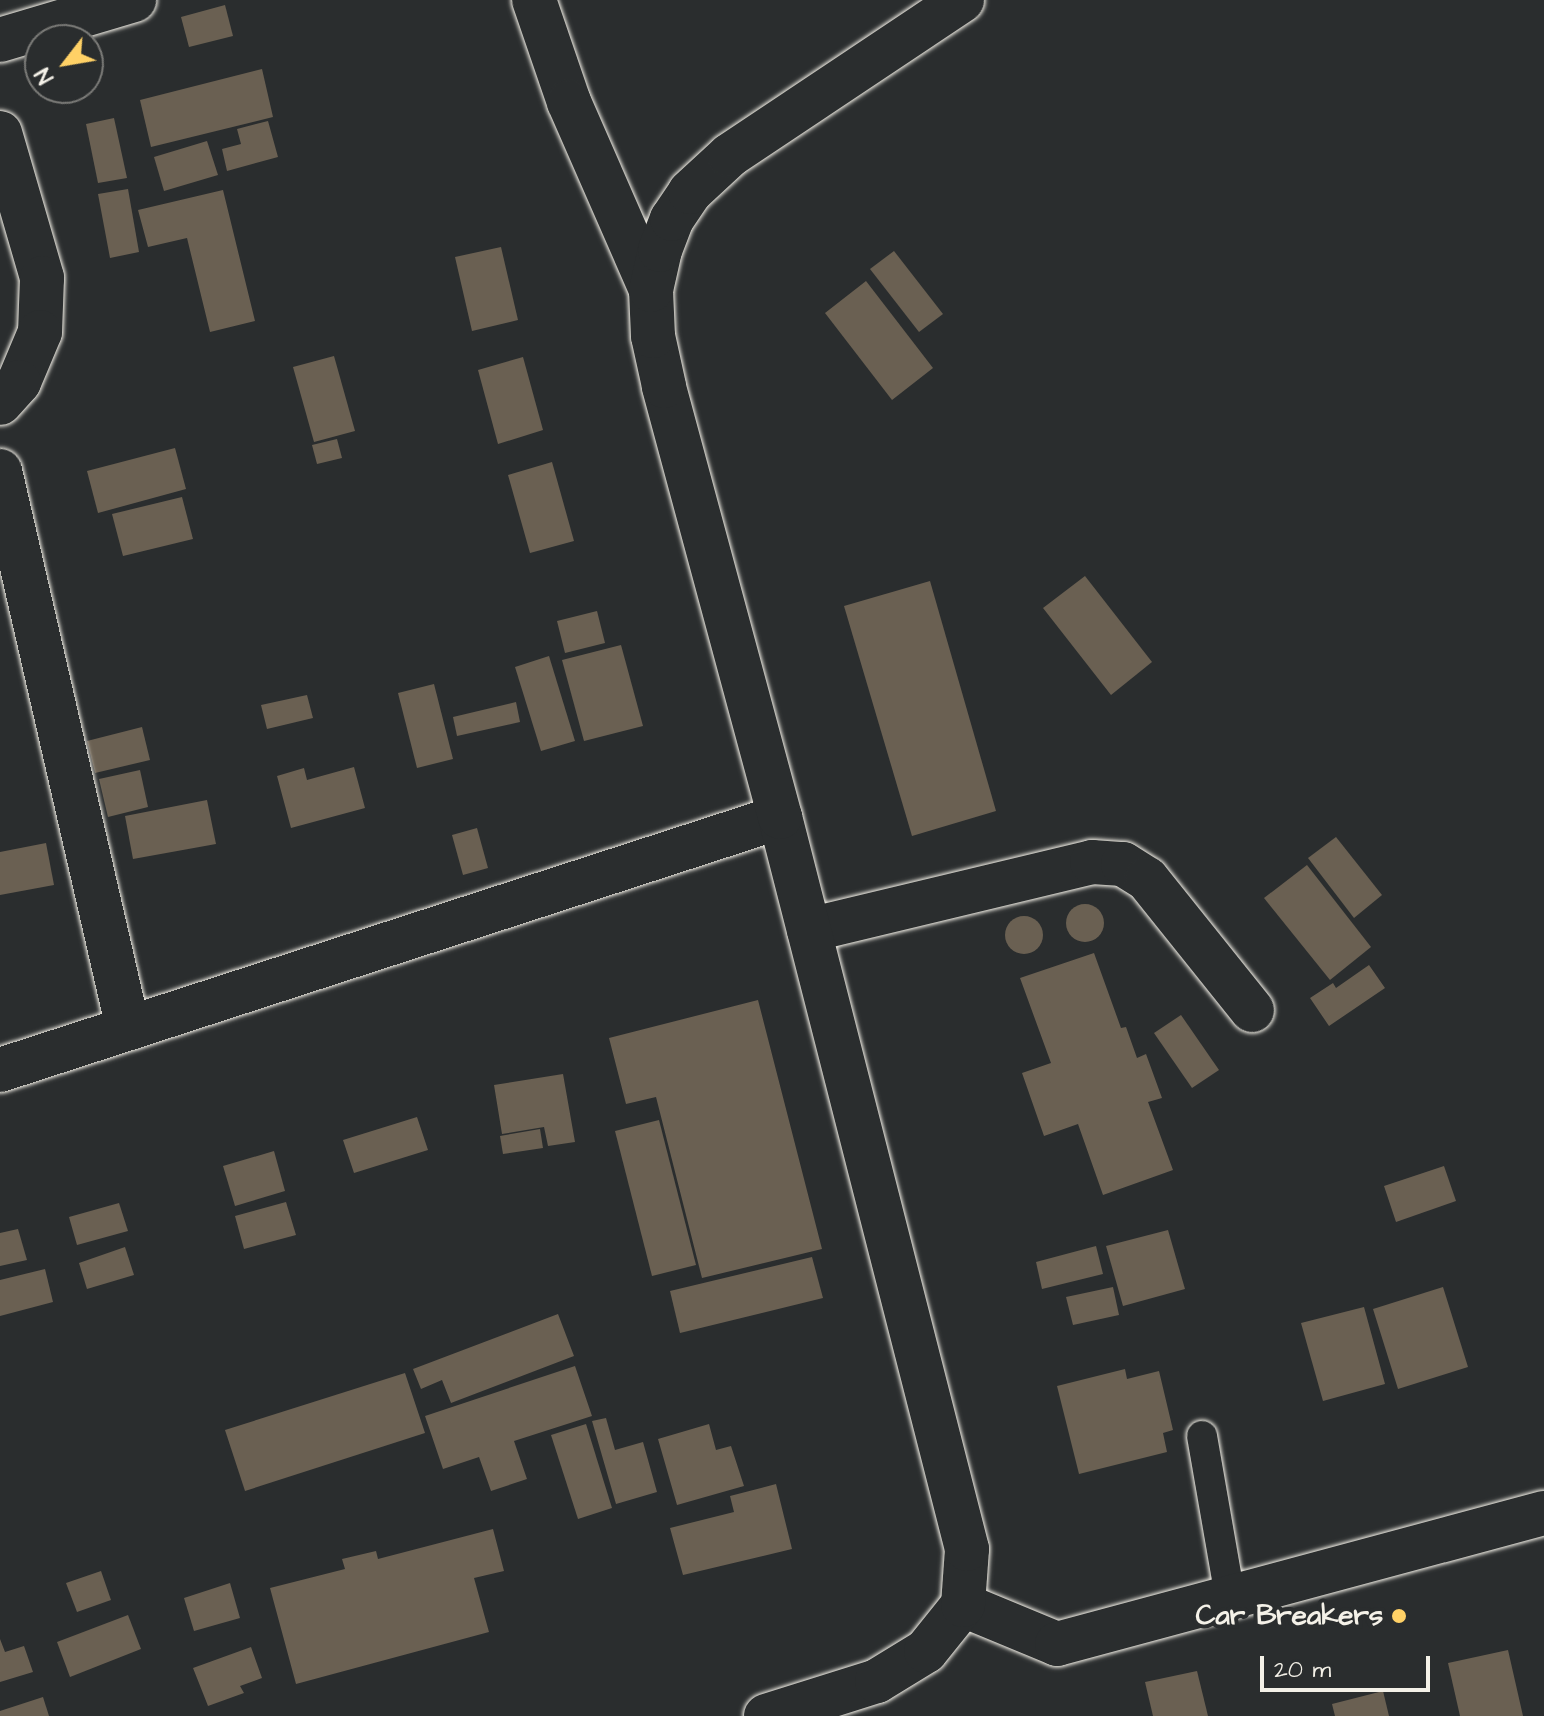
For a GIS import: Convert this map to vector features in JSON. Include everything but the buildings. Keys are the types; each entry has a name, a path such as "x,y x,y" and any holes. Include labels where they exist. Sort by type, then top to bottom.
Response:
{"street":[{"path":"0,40 134,0"},
{"path":"534,0 569,102 651,290"},
{"path":"766,1716 877,1681 926,1651 963,1605 967,1549 780,817 664,386 653,336 651,290 660,250 672,219 690,192 730,155 962,0"},
{"path":"0,133 42,278 40,332 19,382 0,403"},
{"path":"0,471 128,1028"},
{"path":"0,1070 780,817"},
{"path":"809,930 1092,862 1123,864 1147,879 1252,1010"},
{"path":"963,1605 1057,1644 1544,1513"}],"lane":[{"path":"1202,1436 1230,1596"}],"place":[{"name":"Car Breakers","path":"1399,1616"}]}
